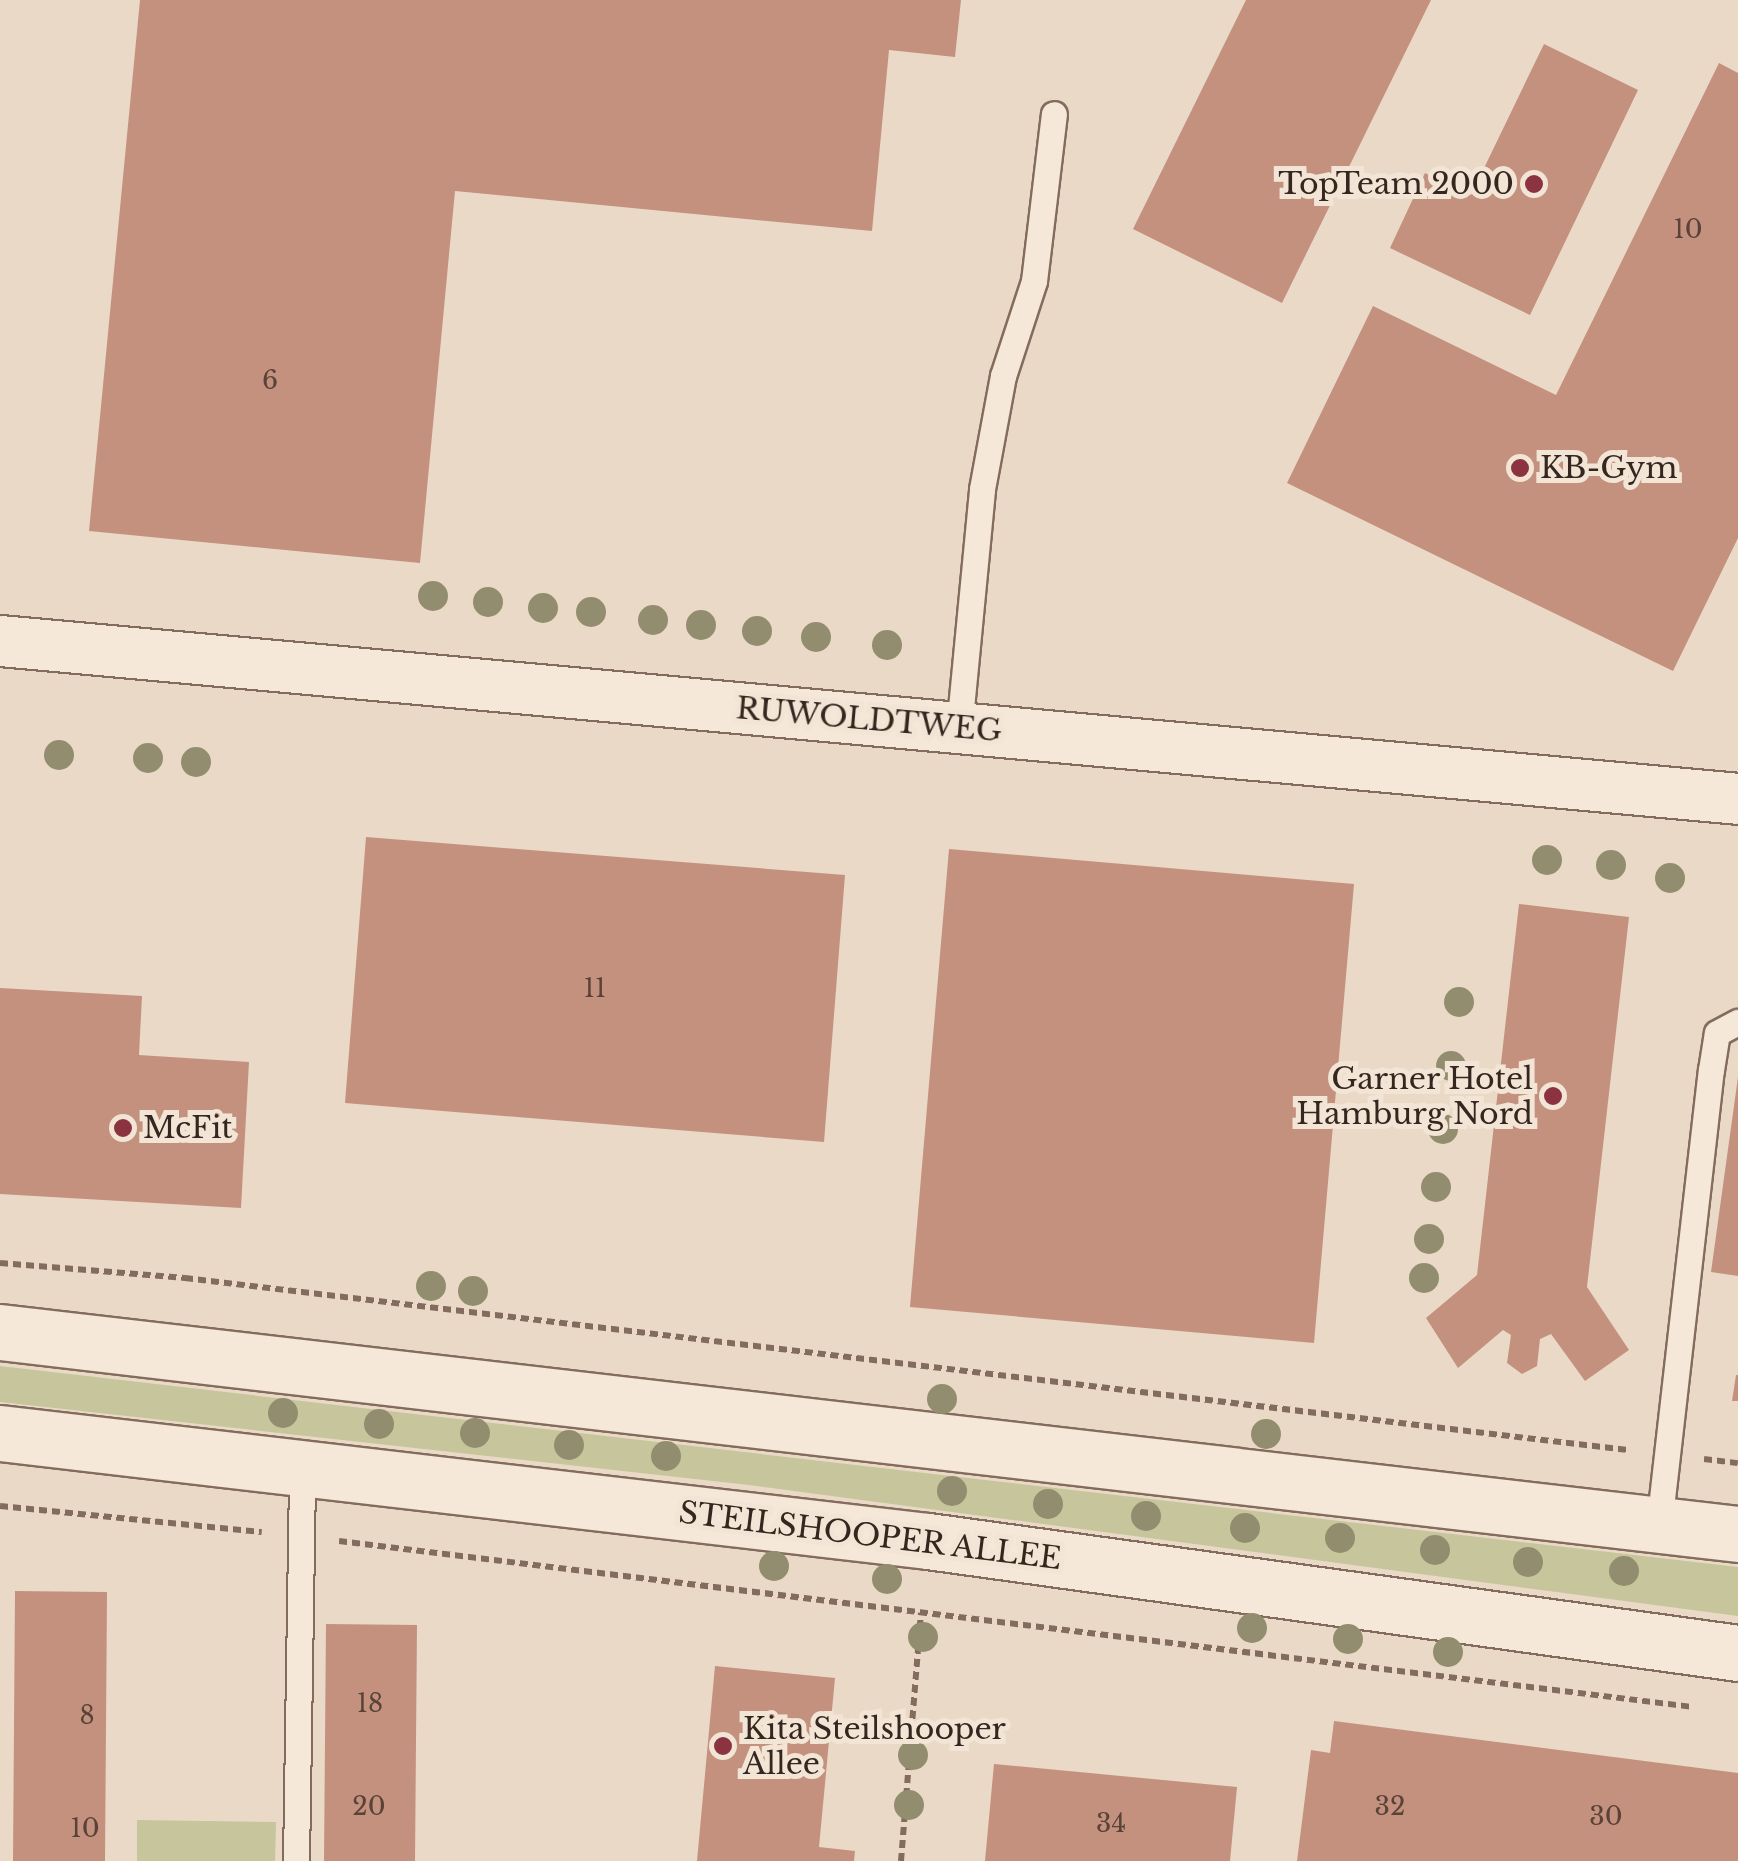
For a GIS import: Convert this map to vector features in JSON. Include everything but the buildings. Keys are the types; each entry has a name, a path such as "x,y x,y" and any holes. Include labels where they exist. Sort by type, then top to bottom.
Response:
{"main road":[{"path":"0,1332 1738,1534"},
{"name":"STEILSHOOPER ALLEE","path":"0,1433 928,1541 1738,1654"}],"street":[{"name":"RUWOLDTWEG","path":"0,641 1738,800"}],"lane":[{"path":"959,729 982,489 1002,376 1034,281 1054,114"},
{"path":"1660,1525 1710,1070 1717,1032 1738,1022"},
{"path":"296,1861 302,1468"}],"path":[{"path":"0,1263 185,1278 1738,1463"},
{"path":"0,1506 302,1536 1699,1708"},
{"path":"901,1861 922,1612"}],"shaded area":[{"path":"0,1366 1738,1567 1738,1616 749,1485 0,1402"},
{"path":"137,1820 276,1822 275,1861 137,1861"}],"place":[{"name":"TopTeam 2000","path":"1534,184"},
{"name":"KB-Gym","path":"1520,468"},
{"name":"Garner Hotel Hamburg Nord","path":"1553,1096"},
{"name":"McFit","path":"123,1128"},
{"name":"Kita Steilshooper Allee","path":"723,1746"}]}
